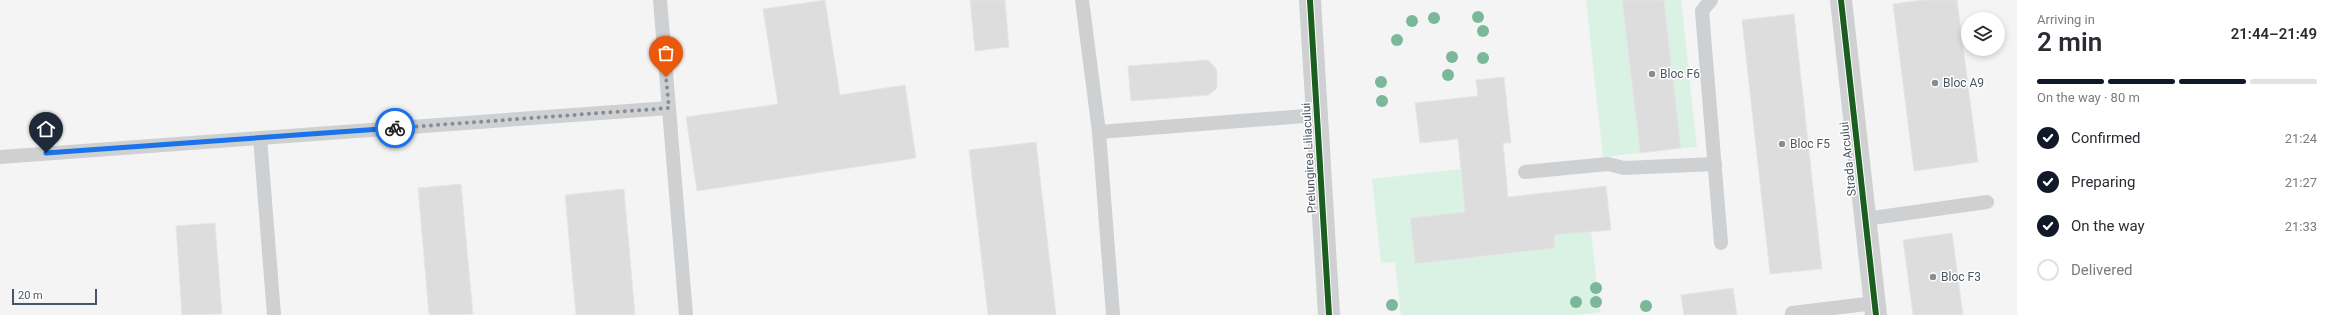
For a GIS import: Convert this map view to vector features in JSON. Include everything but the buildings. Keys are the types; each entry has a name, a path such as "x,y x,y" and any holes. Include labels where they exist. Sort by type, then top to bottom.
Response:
{"street":[{"name":"Prelungirea Liliacului","path":"1310,0 1329,315"},
{"name":"Strada Arcului","path":"1841,0 1875,309"}],"lane":[{"path":"660,0 686,315"},
{"path":"1082,0 1099,132 1113,315"},
{"path":"1711,0 1702,11 1721,243"},
{"path":"0,156 669,108"},
{"path":"1099,132 1317,115"},
{"path":"260,138 274,315"},
{"path":"1525,172 1608,164 1624,168 1715,164"},
{"path":"1865,219 1987,202"},
{"path":"1792,313 1875,309"}],"green space":[{"path":"1586,0 1622,0 1640,153 1603,157"},
{"path":"1664,0 1681,0 1697,147 1681,148"},
{"path":"1460,169 1465,212 1410,218 1416,264 1555,248 1554,235 1591,231 1600,312 1577,315 1401,315 1395,262 1381,263 1372,179"}],"cycle path":[{"path":"1310,0 1329,315"},
{"path":"1841,0 1876,315"}],"way so far":[{"path":"395,128 669,108 666,77"}],"place":[{"name":"Bloc F6","path":"1652,74"},
{"name":"Bloc A9","path":"1935,83"},
{"name":"Bloc F5","path":"1782,144"},
{"name":"Bloc F3","path":"1933,277"}],"route":[{"path":"46,153 395,128"}]}
